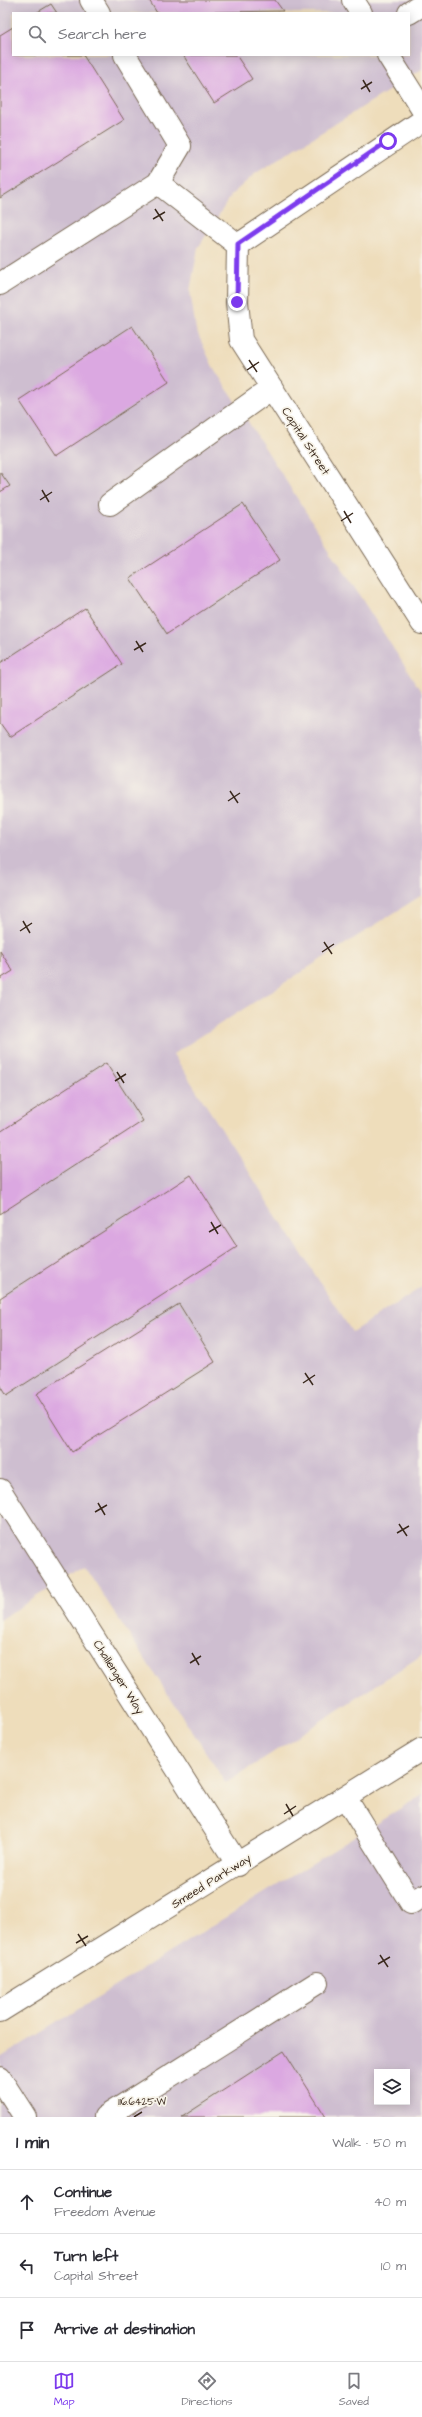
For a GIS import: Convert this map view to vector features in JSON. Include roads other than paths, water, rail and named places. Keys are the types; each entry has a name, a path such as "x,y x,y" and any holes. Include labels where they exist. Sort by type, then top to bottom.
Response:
{"street":[{"path":"91,0 98,12"},
{"path":"353,0 360,12"},
{"path":"410,12 422,5"},
{"path":"0,284 158,183 180,146 126,56"},
{"path":"389,56 422,109"},
{"path":"158,183 238,244 422,121"},
{"name":"Capital Street","path":"238,244 237,302 241,340 422,623"},
{"path":"110,504 272,388"},
{"name":"Challenger Way","path":"0,1490 238,1865"},
{"name":"Smeed Parkway","path":"0,2011 238,1865 422,1749"},
{"path":"345,1797 411,1903 422,1896"},
{"path":"105,2117 317,1982"},
{"path":"0,2078 25,2117"}]}
